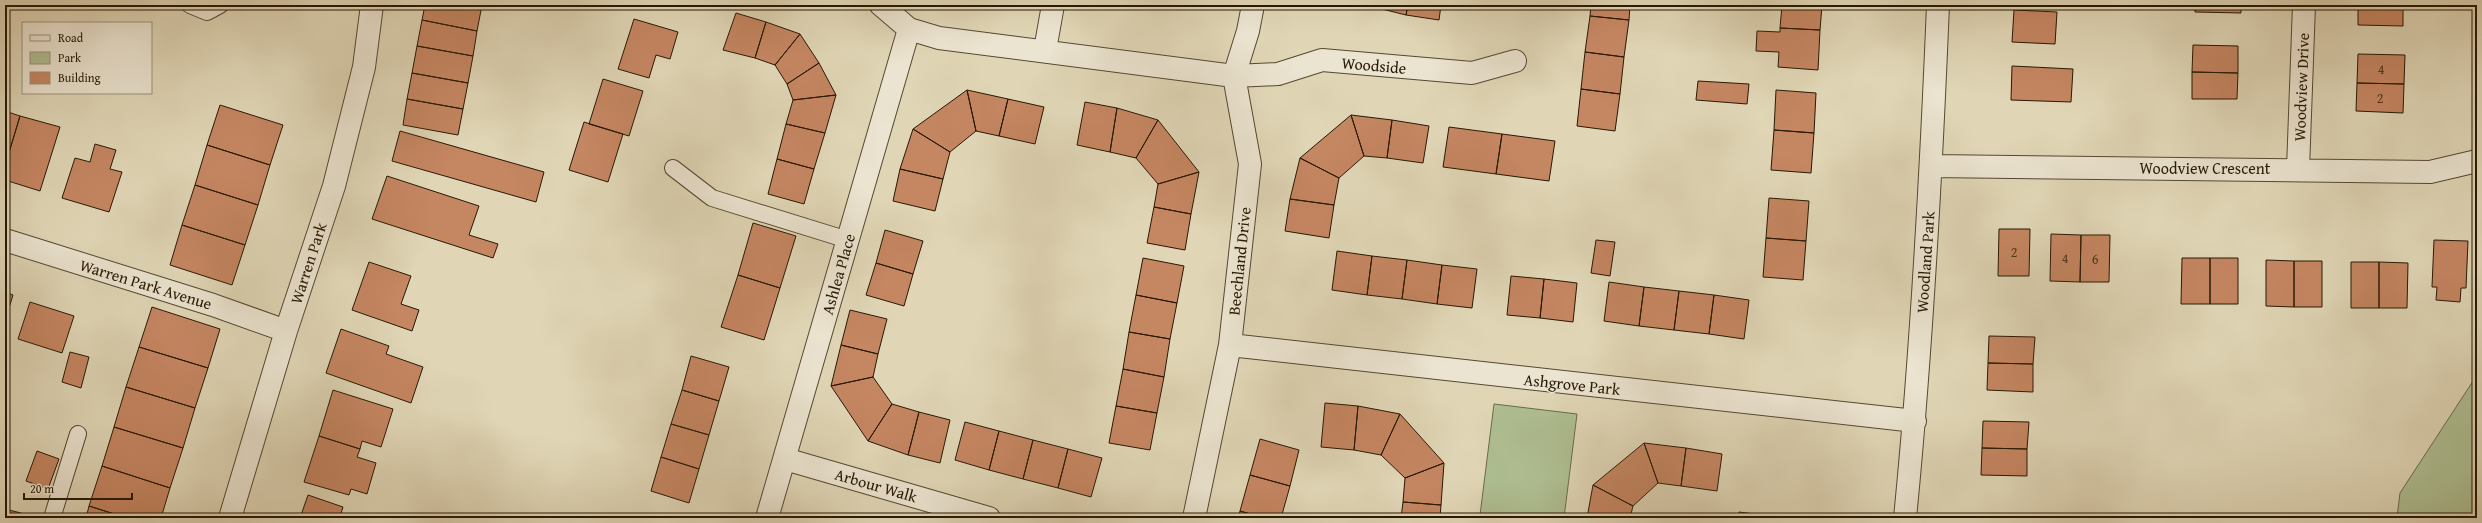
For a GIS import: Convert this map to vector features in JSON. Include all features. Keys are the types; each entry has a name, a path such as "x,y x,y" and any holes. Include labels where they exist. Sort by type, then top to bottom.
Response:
{"street":[{"name":"Warren Park","path":"230,518 286,331 334,186 364,67 372,5"},
{"path":"881,5 909,29"},
{"path":"1045,50 1054,5"},
{"name":"Beechland Drive","path":"1194,518 1230,346 1250,164 1234,76 1248,31 1253,5"},
{"name":"Woodland Park","path":"1905,518 1914,421 1931,166 1938,5"},
{"name":"Woodview Drive","path":"2298,169 2304,5"},
{"name":"Woodside","path":"909,29 940,38 1045,50 1234,76 1278,74 1322,60 1472,73 1515,61"},
{"name":"Ashlea Place","path":"767,518 909,29"},
{"name":"Woodview Crescent","path":"1931,166 2298,169 2430,172 2477,161"},
{"name":"Warren Park Avenue","path":"5,240 213,305 286,331"},
{"name":"Ashgrove Park","path":"1230,346 1914,421"},
{"name":"Arbour Walk","path":"785,459 989,518"}],"lane":[{"path":"190,5 207,12 220,5"},
{"path":"673,168 712,198 848,240"},
{"path":"52,518 78,434"}],"green space":[{"path":"2477,375 2477,518 2397,518 2400,493"},
{"path":"1494,404 1577,414 1564,518 1505,518 1480,515"}],"building":[{"path":"425,5 482,5 477,31 422,20"},
{"path":"1366,5 1408,5 1406,15"},
{"path":"1408,5 1441,5 1439,20 1406,15"},
{"path":"1591,5 1630,5 1629,20 1590,16"},
{"path":"1782,5 1822,5 1820,30 1780,28"},
{"path":"2195,5 2241,5 2241,13 2195,12"},
{"path":"2358,5 2403,5 2403,26 2358,25"},
{"path":"2014,10 2057,12 2055,44 2012,42"},
{"path":"736,13 766,22 755,58 723,50"},
{"path":"1590,16 1629,20 1624,57 1585,52"},
{"path":"634,19 678,32 670,59 656,55 649,78 618,69"},
{"path":"422,20 477,31 473,56 417,46"},
{"path":"766,22 800,34 775,65 755,58"},
{"path":"1780,28 1820,30 1818,70 1778,67 1779,52 1756,51 1757,31 1780,32"},
{"path":"800,34 819,63 787,84 775,65"},
{"path":"2193,45 2238,46 2238,73 2192,72"},
{"path":"417,46 473,56 468,83 412,73"},
{"path":"1585,52 1624,57 1620,94 1581,89"},
{"path":"2358,54 2405,55 2404,84 2357,83"},
{"path":"819,63 836,95 793,100 787,84"},
{"path":"2012,66 2073,69 2071,102 2011,100"},
{"path":"2192,72 2238,73 2237,99 2192,99"},
{"path":"412,73 468,83 463,109 407,99"},
{"path":"603,79 643,91 629,136 589,124"},
{"path":"1698,81 1749,84 1747,104 1696,100"},
{"path":"2357,83 2404,84 2403,113 2356,111"},
{"path":"1581,89 1620,94 1615,131 1577,126"},
{"path":"967,90 976,131 950,152 913,129"},
{"path":"967,90 1008,99 999,136 976,131"},
{"path":"1776,90 1816,93 1814,133 1774,130"},
{"path":"836,95 825,133 786,124 793,100"},
{"path":"407,99 463,109 458,135 403,125"},
{"path":"1008,99 1044,107 1035,144 999,136"},
{"path":"1085,102 1117,108 1110,152 1077,145"},
{"path":"220,105 283,125 270,165 207,145"},
{"path":"1117,108 1158,120 1136,158 1110,152"},
{"path":"5,111 20,116 5,166"},
{"path":"1351,115 1364,156 1339,178 1300,158"},
{"path":"1351,115 1392,120 1387,158 1364,156"},
{"path":"20,116 60,127 40,191 5,180 5,166"},
{"path":"1158,120 1199,172 1158,184 1136,158"},
{"path":"1392,120 1429,126 1423,163 1387,158"},
{"path":"584,122 623,134 608,182 569,170"},
{"path":"786,124 825,133 814,169 777,159"},
{"path":"1449,127 1502,134 1496,174 1443,167"},
{"path":"913,129 950,152 943,179 900,169"},
{"path":"1774,130 1814,133 1811,173 1771,170"},
{"path":"400,131 544,172 536,202 392,161"},
{"path":"1502,134 1555,141 1549,181 1496,174"},
{"path":"95,144 116,150 110,169 122,172 109,212 62,198 75,158 90,162"},
{"path":"207,145 270,165 258,205 195,185"},
{"path":"1300,158 1339,178 1334,205 1290,199"},
{"path":"777,159 814,169 804,204 768,194"},
{"path":"900,169 943,179 935,211 893,201"},
{"path":"1199,172 1191,214 1154,207 1158,184"},
{"path":"387,176 479,206 469,235 498,244 493,258 372,219"},
{"path":"195,185 258,205 245,245 182,225"},
{"path":"1769,198 1809,201 1806,241 1766,238"},
{"path":"1290,199 1334,205 1329,238 1285,231"},
{"path":"1154,207 1191,214 1185,250 1147,243"},
{"path":"753,223 796,236 780,288 738,275"},
{"path":"182,225 245,245 232,285 170,265"},
{"path":"1999,229 2030,229 2029,276 1998,276"},
{"path":"885,230 923,241 913,274 876,263"},
{"path":"2051,234 2081,235 2080,282 2050,281"},
{"path":"2081,235 2110,235 2109,282 2080,282"},
{"path":"1766,238 1806,241 1803,280 1763,277"},
{"path":"1596,240 1615,242 1610,276 1591,273"},
{"path":"2434,240 2468,241 2466,288 2461,288 2460,302 2436,300 2437,287 2432,287"},
{"path":"1337,251 1372,256 1367,295 1332,290"},
{"path":"1372,256 1407,260 1402,299 1367,295"},
{"path":"1143,258 1184,266 1177,303 1136,295"},
{"path":"2182,258 2210,258 2210,304 2181,304"},
{"path":"2210,258 2238,258 2238,304 2210,304"},
{"path":"1407,260 1442,265 1437,304 1402,299"},
{"path":"2266,260 2294,261 2294,307 2266,306"},
{"path":"2294,261 2322,261 2322,307 2294,307"},
{"path":"369,262 411,276 401,304 419,310 412,331 352,310"},
{"path":"2351,262 2379,262 2379,308 2351,308"},
{"path":"2379,262 2408,263 2407,308 2379,308"},
{"path":"876,263 913,274 904,306 866,295"},
{"path":"1442,265 1477,269 1472,308 1437,304"},
{"path":"738,275 780,288 764,340 721,327"},
{"path":"1511,276 1544,279 1540,318 1507,315"},
{"path":"1544,279 1577,283 1573,322 1540,318"},
{"path":"1609,282 1644,287 1639,326 1604,321"},
{"path":"1644,287 1679,291 1674,330 1639,326"},
{"path":"1679,291 1714,295 1709,334 1674,330"},
{"path":"5,292 13,295 5,321"},
{"path":"1136,295 1177,303 1170,339 1129,332"},
{"path":"1714,295 1749,300 1744,339 1709,334"},
{"path":"30,302 74,316 62,353 18,339"},
{"path":"152,307 220,329 208,368 139,347"},
{"path":"850,310 887,319 878,354 841,345"},
{"path":"341,329 389,346 386,354 423,367 411,403 326,373"},
{"path":"1129,332 1170,339 1164,377 1123,369"},
{"path":"1989,336 2035,337 2033,364 1988,363"},
{"path":"841,345 878,354 873,377 831,386"},
{"path":"139,347 208,368 195,408 126,387"},
{"path":"70,352 89,357 81,388 62,382"},
{"path":"691,356 729,367 719,401 682,390"},
{"path":"1988,363 2033,364 2033,392 1987,390"},
{"path":"1123,369 1164,377 1157,413 1116,406"},
{"path":"873,377 892,404 868,441 831,386"},
{"path":"126,387 195,408 183,448 114,427"},
{"path":"333,390 393,409 381,447 362,441 360,449 319,436"},
{"path":"682,390 719,401 709,435 671,424"},
{"path":"1325,403 1358,406 1354,450 1321,447"},
{"path":"892,404 919,412 908,455 868,441"},
{"path":"1116,406 1157,413 1150,450 1109,443"},
{"path":"1358,406 1400,414 1381,455 1354,450"},
{"path":"919,412 950,420 940,463 908,455"},
{"path":"1400,414 1444,463 1405,478 1381,455"},
{"path":"1983,421 2029,422 2027,449 1982,448"},
{"path":"965,422 999,431 989,470 955,460"},
{"path":"671,424 709,435 699,469 661,457"},
{"path":"114,427 183,448 170,488 102,466"},
{"path":"999,431 1033,440 1023,479 989,470"},
{"path":"319,436 360,449 357,457 376,463 367,494 351,489 349,495 304,482"},
{"path":"1260,439 1299,450 1290,486 1250,475"},
{"path":"1033,440 1068,449 1058,488 1023,479"},
{"path":"1644,443 1658,483 1633,506 1593,485"},
{"path":"1644,443 1686,448 1681,486 1658,483"},
{"path":"1686,448 1722,454 1717,491 1681,486"},
{"path":"1982,448 2027,449 2027,476 1981,475"},
{"path":"1068,449 1102,458 1091,497 1058,488"},
{"path":"37,451 59,459 48,489 26,481"},
{"path":"661,457 699,469 689,503 651,491"},
{"path":"1444,463 1441,505 1403,502 1405,478"},
{"path":"102,466 170,488 161,518 127,518 89,506"},
{"path":"1250,475 1290,486 1281,518 1264,518 1240,511"},
{"path":"1593,485 1633,506 1630,518 1587,518"},
{"path":"308,495 343,507 340,517 343,518 300,518"},
{"path":"1403,502 1441,505 1440,518 1401,518"},
{"path":"89,506 127,518 86,518"},
{"path":"5,509 21,513 20,518 5,518"},
{"path":"1240,511 1264,518 1238,518"},
{"path":"1739,512 1779,517 1779,518 1739,518"}]}
